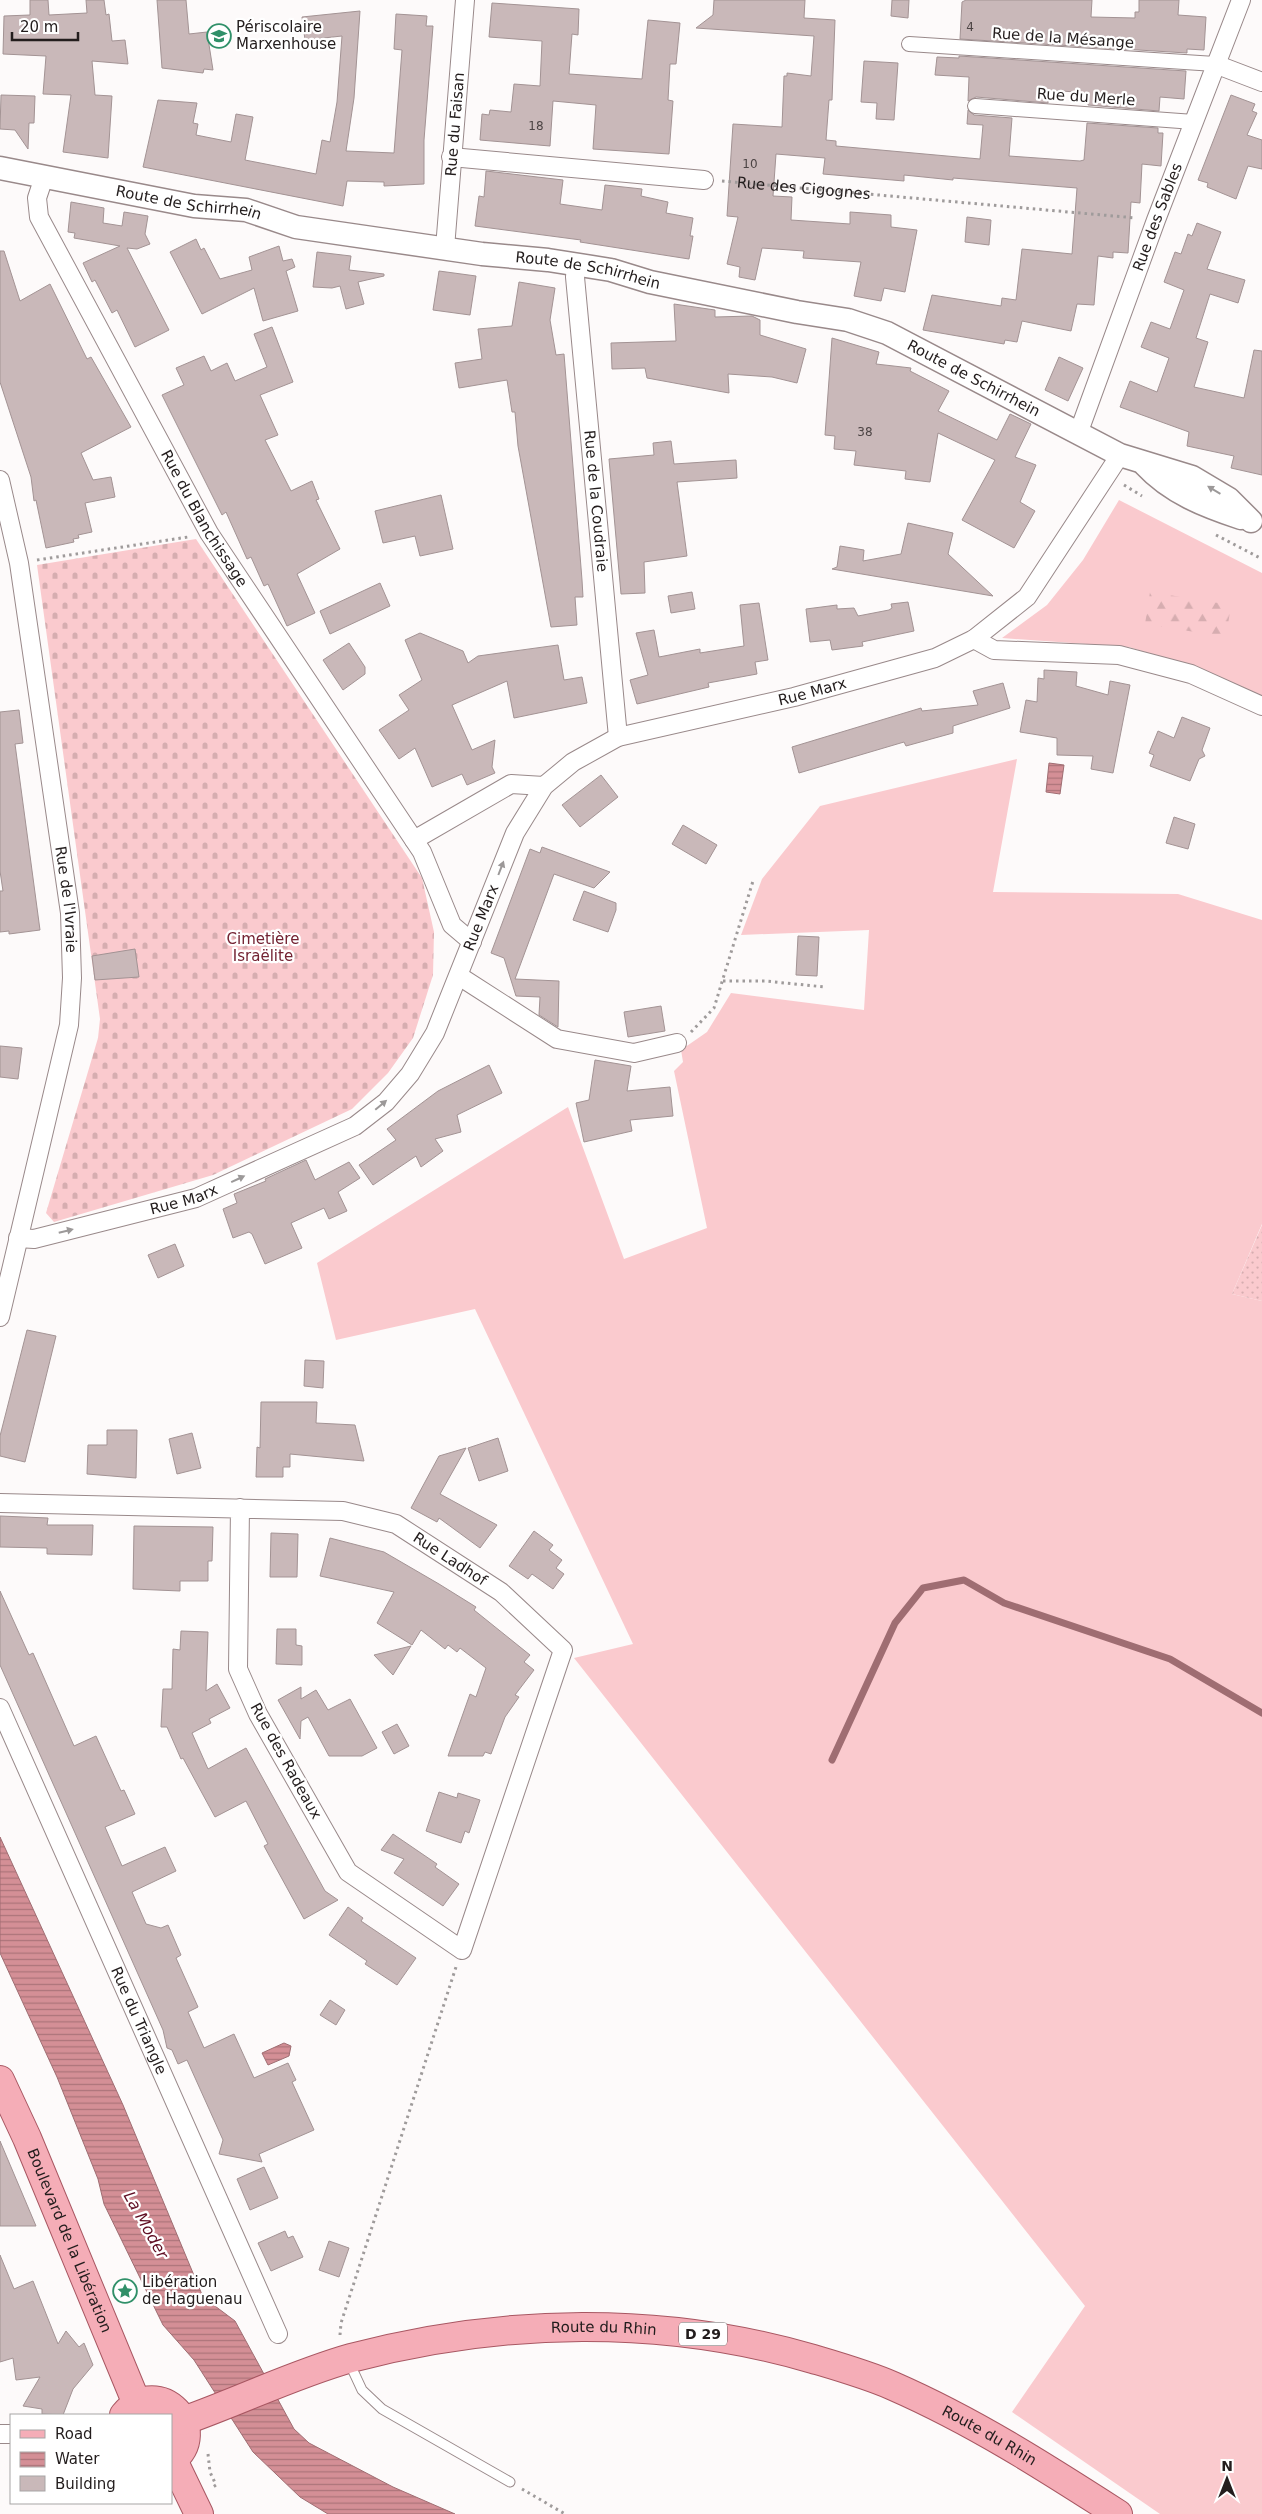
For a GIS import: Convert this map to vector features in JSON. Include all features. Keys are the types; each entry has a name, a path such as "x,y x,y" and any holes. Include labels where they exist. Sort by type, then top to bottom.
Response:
{"main road":[{"name":"Boulevard de la Libération","path":"0,2080 30,2147 130,2409"},
{"name":"Route du Rhin","path":"183,2420 348,2359 422,2342 530,2329 634,2328 694,2333 748,2343 835,2365 892,2385 950,2413 1002,2442 1118,2514"},
{"path":"130,2409 146,2401 164,2402 178,2413 183,2420 185,2442 172,2461 198,2514"}],"street":[{"name":"Rue du Faisan","path":"445,248 465,0"},
{"name":"Rue des Sables","path":"1078,434 1156,220 1241,0"},
{"name":"Rue de la Mésange","path":"909,44 1215,64"},
{"path":"1215,64 1262,82"},
{"name":"Rue du Merle","path":"975,106 1194,122"},
{"path":"451,157 704,180"},
{"name":"Route de Schirrhein","path":"0,168 194,206 246,210 296,226 517,259 576,264 797,312 848,320 887,333 1120,456 1145,465 1160,481 1185,496 1257,524"},
{"name":"Rue du Blanchissage","path":"44,177 37,198 39,216 209,533 422,852 452,925 472,942"},
{"name":"Rue de la Coudraie","path":"576,264 575,278 618,737"},
{"name":"Rue Marx","path":"18,1238 34,1239 196,1198 355,1126 386,1102 410,1074 435,1033 515,832 544,786 573,762 618,737 794,697 935,658 974,639 1027,597 1120,456"},
{"name":"Rue de l'Ivraie","path":"0,480 19,563 70,913 72,978 69,1025 0,1317"},
{"path":"974,639 994,650 1119,654 1191,674 1262,706"},
{"path":"414,840 512,784 544,786"},
{"path":"459,976 557,1039 634,1053 677,1043"},
{"name":"Rue Ladhof","path":"0,1504 343,1511 396,1524 501,1592 563,1650 462,1950"},
{"name":"Rue des Radeaux","path":"240,1508 238,1669 258,1714 348,1872 462,1950"},
{"name":"Rue du Triangle","path":"0,1708 278,2334"}],"lane":[{"path":"348,2359 362,2390 382,2409 510,2482"}],"path":[{"name":"Rue des Cigognes","path":"704,180 1156,220"},
{"path":"19,563 209,533"},
{"path":"677,1043 696,1029 714,1008 753,881"},
{"path":"723,981 765,981 825,987"},
{"path":"348,2359 340,2340 341,2323 462,1950"},
{"path":"510,2482 564,2514"}],"green space":[{"path":"1119,500 1262,573 1262,701 1189,666 1129,647 1002,638 1047,605 1083,560"},
{"name":"Cimetière Israëlite","path":"196,539 422,878 434,932 433,975 413,1038 388,1073 352,1109 213,1175 54,1222 46,1213 98,1038 100,1019 37,565"},
{"path":"1150,592 1231,605 1226,637 1145,624"},
{"path":"1017,759 993,892 1178,894 1262,920 1262,1224 1232,1294 1262,1301 1262,2514 1160,2514 1012,2412 1085,2306 574,1658 633,1644 475,1309 336,1340 317,1263 568,1107 624,1259 707,1228 674,1071 683,1062 681,1050 707,1032 731,993 864,1010 869,930 741,935 762,879 820,806"},
{"path":"1262,1225 1262,1301 1232,1294"}],"water":[{"path":"1049,763 1064,765 1060,794 1046,792"},
{"name":"La Moder","path":"0,1837 123,2105 203,2297 235,2321 294,2429 309,2443 393,2487 455,2514 328,2514 300,2497 253,2452 194,2360 163,2325 104,2204 98,2179 57,2077 0,1953"},
{"path":"284,2043 291,2046 289,2056 268,2065 262,2053"}],"building":[{"path":"30,0 48,0 49,15 87,13 86,0 104,0 106,15 109,14 112,41 125,40 128,64 92,61 95,95 112,96 108,158 63,152 71,95 43,94 46,56 3,54 4,16 30,15"},
{"path":"157,0 186,0 189,34 207,32 213,70 204,69 203,73 162,68"},
{"path":"714,0 805,0 804,18 835,20 832,100 829,100 826,140 836,141 836,146 980,159 983,125 967,124 968,110 974,115 1012,118 1009,156 1080,161 1084,160 1087,123 1158,128 1158,133 1163,133 1161,166 1142,164 1140,203 1131,202 1128,253 1113,252 1113,258 1098,256 1094,305 1077,304 1071,331 1022,321 1017,342 1005,340 1004,344 923,330 932,295 1001,306 1002,298 1016,300 1022,249 1072,254 1077,188 904,175 904,181 823,174 825,158 776,154 773,196 792,197 791,220 850,224 850,212 891,215 891,227 917,230 905,292 884,288 881,301 854,296 861,262 803,258 804,251 762,248 755,280 739,277 740,267 727,264 738,217 727,216 733,124 782,127 784,76 787,76 787,73 811,76 814,36 696,28 713,15"},
{"path":"892,0 909,0 908,18 891,16"},
{"path":"966,0 1092,0 1091,17 1135,18 1135,12 1139,12 1139,0 1179,0 1178,15 1206,17 1204,50 1187,49 1187,53 960,39 962,2"},
{"path":"492,3 579,9 578,35 572,34 569,74 642,79 648,20 680,23 676,64 670,64 668,100 673,101 669,154 593,149 596,105 553,101 550,146 480,140 482,114 489,115 490,110 511,112 514,84 540,86 542,41 489,37"},
{"path":"360,11 354,98 346,151 394,153 402,50 394,49 396,14 427,16 426,26 433,26 424,140 424,184 384,186 384,182 347,181 343,206 143,167 158,100 197,103 193,123 198,124 196,135 231,142 236,114 253,117 245,160 316,174 322,140 330,142 337,102 342,36 305,40 302,17"},
{"path":"959,56 1186,71 1184,99 1160,97 1159,111 1088,105 1088,93 1049,90 1048,103 976,97 968,101 969,77 935,75 937,57 959,58"},
{"path":"864,61 898,63 894,120 876,119 877,103 861,102"},
{"path":"1,95 35,96 34,123 29,123 28,149 15,130 0,129"},
{"path":"1231,95 1255,104 1252,111 1257,113 1247,135 1262,140 1262,169 1248,166 1236,199 1207,187 1208,183 1198,180"},
{"path":"486,171 563,180 560,204 602,210 605,185 642,189 641,196 668,202 666,213 693,218 690,236 693,236 689,259 580,242 581,240 475,226 479,196 484,197"},
{"path":"71,202 104,208 103,223 122,226 124,212 148,216 145,234 150,244 137,249 127,248 169,330 135,347 117,310 112,313 95,280 92,282 83,263 120,246 74,238 75,233 68,232"},
{"path":"967,217 991,220 989,245 965,242"},
{"path":"1197,223 1221,232 1207,269 1245,280 1238,303 1210,294 1196,338 1208,342 1194,387 1244,398 1254,350 1262,351 1262,475 1231,468 1234,456 1187,446 1189,432 1120,407 1130,381 1157,392 1169,358 1141,347 1151,322 1170,329 1184,290 1164,282 1175,252 1181,254 1188,234 1192,236"},
{"path":"196,239 201,250 204,248 220,279 252,270 249,257 279,246 283,261 292,259 295,267 286,271 298,311 263,321 254,288 202,314 170,252"},
{"path":"0,251 4,251 20,301 50,284 87,359 91,357 131,427 81,453 93,480 111,477 115,497 85,503 92,532 78,535 79,538 73,539 74,542 46,548 36,500 34,501 31,477 0,382"},
{"path":"317,252 351,256 349,270 384,274 384,276 358,282 364,304 346,309 340,286 332,288 313,287"},
{"path":"439,271 476,276 470,315 433,310"},
{"path":"519,282 555,288 550,320 556,355 564,354 582,580 583,597 575,597 577,625 551,627 518,446 515,412 512,412 507,380 459,388 455,363 482,359 478,329 512,326"},
{"path":"674,304 715,310 715,317 752,316 760,320 760,335 806,349 797,383 772,377 728,374 729,393 647,378 645,368 612,369 611,343 676,341"},
{"path":"272,327 293,382 260,395 278,435 265,440 291,491 312,481 319,499 316,500 340,549 297,574 315,613 287,626 268,584 264,586 251,557 247,559 226,512 222,515 162,395 184,385 176,368 204,356 211,371 227,363 235,381 267,367 254,334"},
{"path":"832,338 879,352 876,364 911,368 910,371 949,391 938,411 997,440 1010,414 1031,424 1015,457 1036,465 1020,502 1035,511 1014,548 962,520 995,460 938,433 930,482 905,479 906,471 854,465 856,451 834,449 835,436 825,435"},
{"path":"1059,357 1083,368 1068,401 1045,390"},
{"path":"671,441 674,464 736,460 737,478 677,482 687,556 644,562 645,593 621,594 609,459 654,455 653,443"},
{"path":"441,495 453,549 420,556 415,536 383,543 375,511"},
{"path":"908,523 953,533 948,554 993,596 832,569 837,567 840,546 864,550 863,561 901,554"},
{"path":"380,583 390,606 330,634 320,611"},
{"path":"692,592 695,609 671,613 668,596"},
{"path":"908,602 914,631 862,642 863,646 832,650 830,640 810,642 806,609 837,605 837,609 854,608 858,616 889,610 892,608 891,604"},
{"path":"759,603 768,660 755,662 757,674 708,683 709,687 637,704 630,680 648,675 636,633 654,630 659,657 700,649 700,653 744,646 740,605"},
{"path":"420,633 463,651 468,663 478,656 558,645 564,680 582,677 587,703 514,718 507,681 452,705 472,750 495,740 492,767 495,773 467,785 462,774 432,787 415,748 399,759 379,730 409,710 399,695 422,680 405,640"},
{"path":"349,643 365,667 365,674 343,690 323,660"},
{"path":"1044,670 1077,672 1076,686 1108,695 1110,681 1130,685 1113,773 1091,769 1093,756 1057,755 1057,738 1020,732 1026,700 1037,702 1038,678 1044,679"},
{"path":"1003,683 1010,708 953,726 953,733 906,746 904,742 799,773 792,747 921,708 922,711 978,705 973,691"},
{"path":"19,710 23,743 15,744 40,930 9,934 9,931 0,932 0,891 3,891 0,871 0,712"},
{"path":"1182,717 1210,728 1202,750 1205,756 1199,759 1190,781 1150,766 1154,755 1149,753 1158,731 1174,738"},
{"path":"601,775 618,797 580,827 562,805"},
{"path":"1174,817 1195,824 1188,849 1166,843"},
{"path":"683,825 717,845 706,864 672,844"},
{"path":"542,847 610,872 594,888 554,874 515,979 559,981 558,1027 539,1015 540,997 516,996 504,958 491,953 530,849 540,853"},
{"path":"584,891 616,903 616,910 608,932 573,920"},
{"path":"798,936 819,937 817,976 796,975"},
{"path":"135,949 139,977 95,980 92,956"},
{"path":"661,1006 665,1031 628,1037 624,1012"},
{"path":"0,1046 22,1048 18,1079 0,1077"},
{"path":"595,1060 631,1066 627,1091 670,1087 673,1116 630,1120 632,1131 584,1142 576,1103 589,1100"},
{"path":"489,1065 502,1093 457,1115 461,1132 435,1139 443,1151 421,1167 416,1156 373,1185 359,1165 396,1140 387,1129 438,1091"},
{"path":"306,1160 315,1180 349,1162 360,1178 338,1192 347,1211 329,1219 324,1208 291,1223 302,1248 265,1264 252,1234 249,1232 233,1238 223,1209 237,1203 234,1194 266,1181 265,1179"},
{"path":"175,1244 184,1266 158,1278 148,1255"},
{"path":"27,1330 56,1336 25,1462 0,1456 0,1436"},
{"path":"305,1360 324,1361 323,1388 304,1386"},
{"path":"261,1402 317,1402 316,1423 355,1425 364,1461 290,1454 290,1467 283,1467 283,1477 256,1477 257,1447 260,1448"},
{"path":"107,1430 137,1430 136,1478 87,1474 88,1445 107,1445"},
{"path":"192,1433 201,1468 177,1474 169,1439"},
{"path":"498,1438 508,1471 479,1481 468,1448"},
{"path":"466,1448 440,1494 497,1525 480,1548 439,1518 437,1522 411,1508 439,1456"},
{"path":"0,1516 48,1518 47,1525 93,1525 92,1555 47,1554 47,1548 0,1547"},
{"path":"134,1526 213,1527 212,1561 208,1561 208,1581 180,1581 180,1591 133,1589"},
{"path":"534,1531 553,1545 549,1550 562,1560 556,1568 564,1574 553,1589 532,1574 528,1579 509,1566"},
{"path":"271,1533 298,1534 297,1577 270,1577"},
{"path":"330,1538 384,1552 439,1584 476,1607 474,1610 530,1655 524,1662 534,1670 515,1695 519,1697 505,1717 491,1754 485,1752 483,1756 448,1756 470,1694 476,1697 486,1668 460,1648 457,1652 448,1645 445,1649 421,1630 412,1645 377,1623 394,1592 320,1576"},
{"path":"0,1591 29,1655 33,1653 74,1746 96,1736 121,1791 124,1790 135,1814 105,1827 122,1866 165,1847 176,1871 132,1892 146,1924 161,1928 168,1925 181,1955 176,1958 198,2007 188,2012 204,2048 234,2034 254,2078 288,2063 296,2080 292,2082 314,2130 259,2154 262,2162 219,2154 223,2140 187,2060 178,2064 172,2050 167,2048 163,2030 0,1665"},
{"path":"277,1629 296,1629 296,1645 302,1646 302,1665 276,1664"},
{"path":"181,1631 208,1632 206,1691 217,1684 230,1708 209,1719 211,1723 192,1733 208,1769 246,1748 325,1891 338,1900 304,1919 264,1846 268,1844 246,1801 215,1817 183,1758 181,1759 167,1727 161,1727 163,1689 172,1689 173,1649 180,1650"},
{"path":"411,1646 393,1675 374,1655"},
{"path":"301,1687 301,1699 316,1690 328,1710 350,1699 377,1748 362,1756 329,1756 308,1717 301,1721 300,1739 278,1700"},
{"path":"397,1724 409,1746 394,1754 382,1732"},
{"path":"439,1792 457,1798 458,1793 480,1800 469,1833 465,1831 461,1843 426,1831"},
{"path":"393,1834 437,1864 435,1867 459,1884 443,1906 394,1873 404,1859 381,1850"},
{"path":"348,1907 363,1918 361,1921 416,1958 397,1985 365,1964 367,1961 329,1935"},
{"path":"330,2000 345,2010 336,2025 320,2015"},
{"path":"0,2141 36,2226 0,2226"},
{"path":"264,2167 278,2198 250,2210 237,2179"},
{"path":"285,2231 288,2238 293,2236 303,2257 271,2271 258,2243"},
{"path":"329,2241 349,2248 339,2277 319,2270"},
{"path":"0,2255 14,2289 33,2281 58,2344 66,2331 79,2347 84,2343 93,2365 73,2389 63,2414 42,2414 42,2409 23,2406 40,2377 16,2380 13,2358 0,2362"}],"waterway":[{"path":"832,1760 895,1623 923,1588 964,1580 1004,1603 1170,1659 1262,1713"}],"place":[{"name":"Périscolaire Marxenhouse","path":"219,36"},
{"name":"Libération de Haguenau","path":"125,2291"}]}
